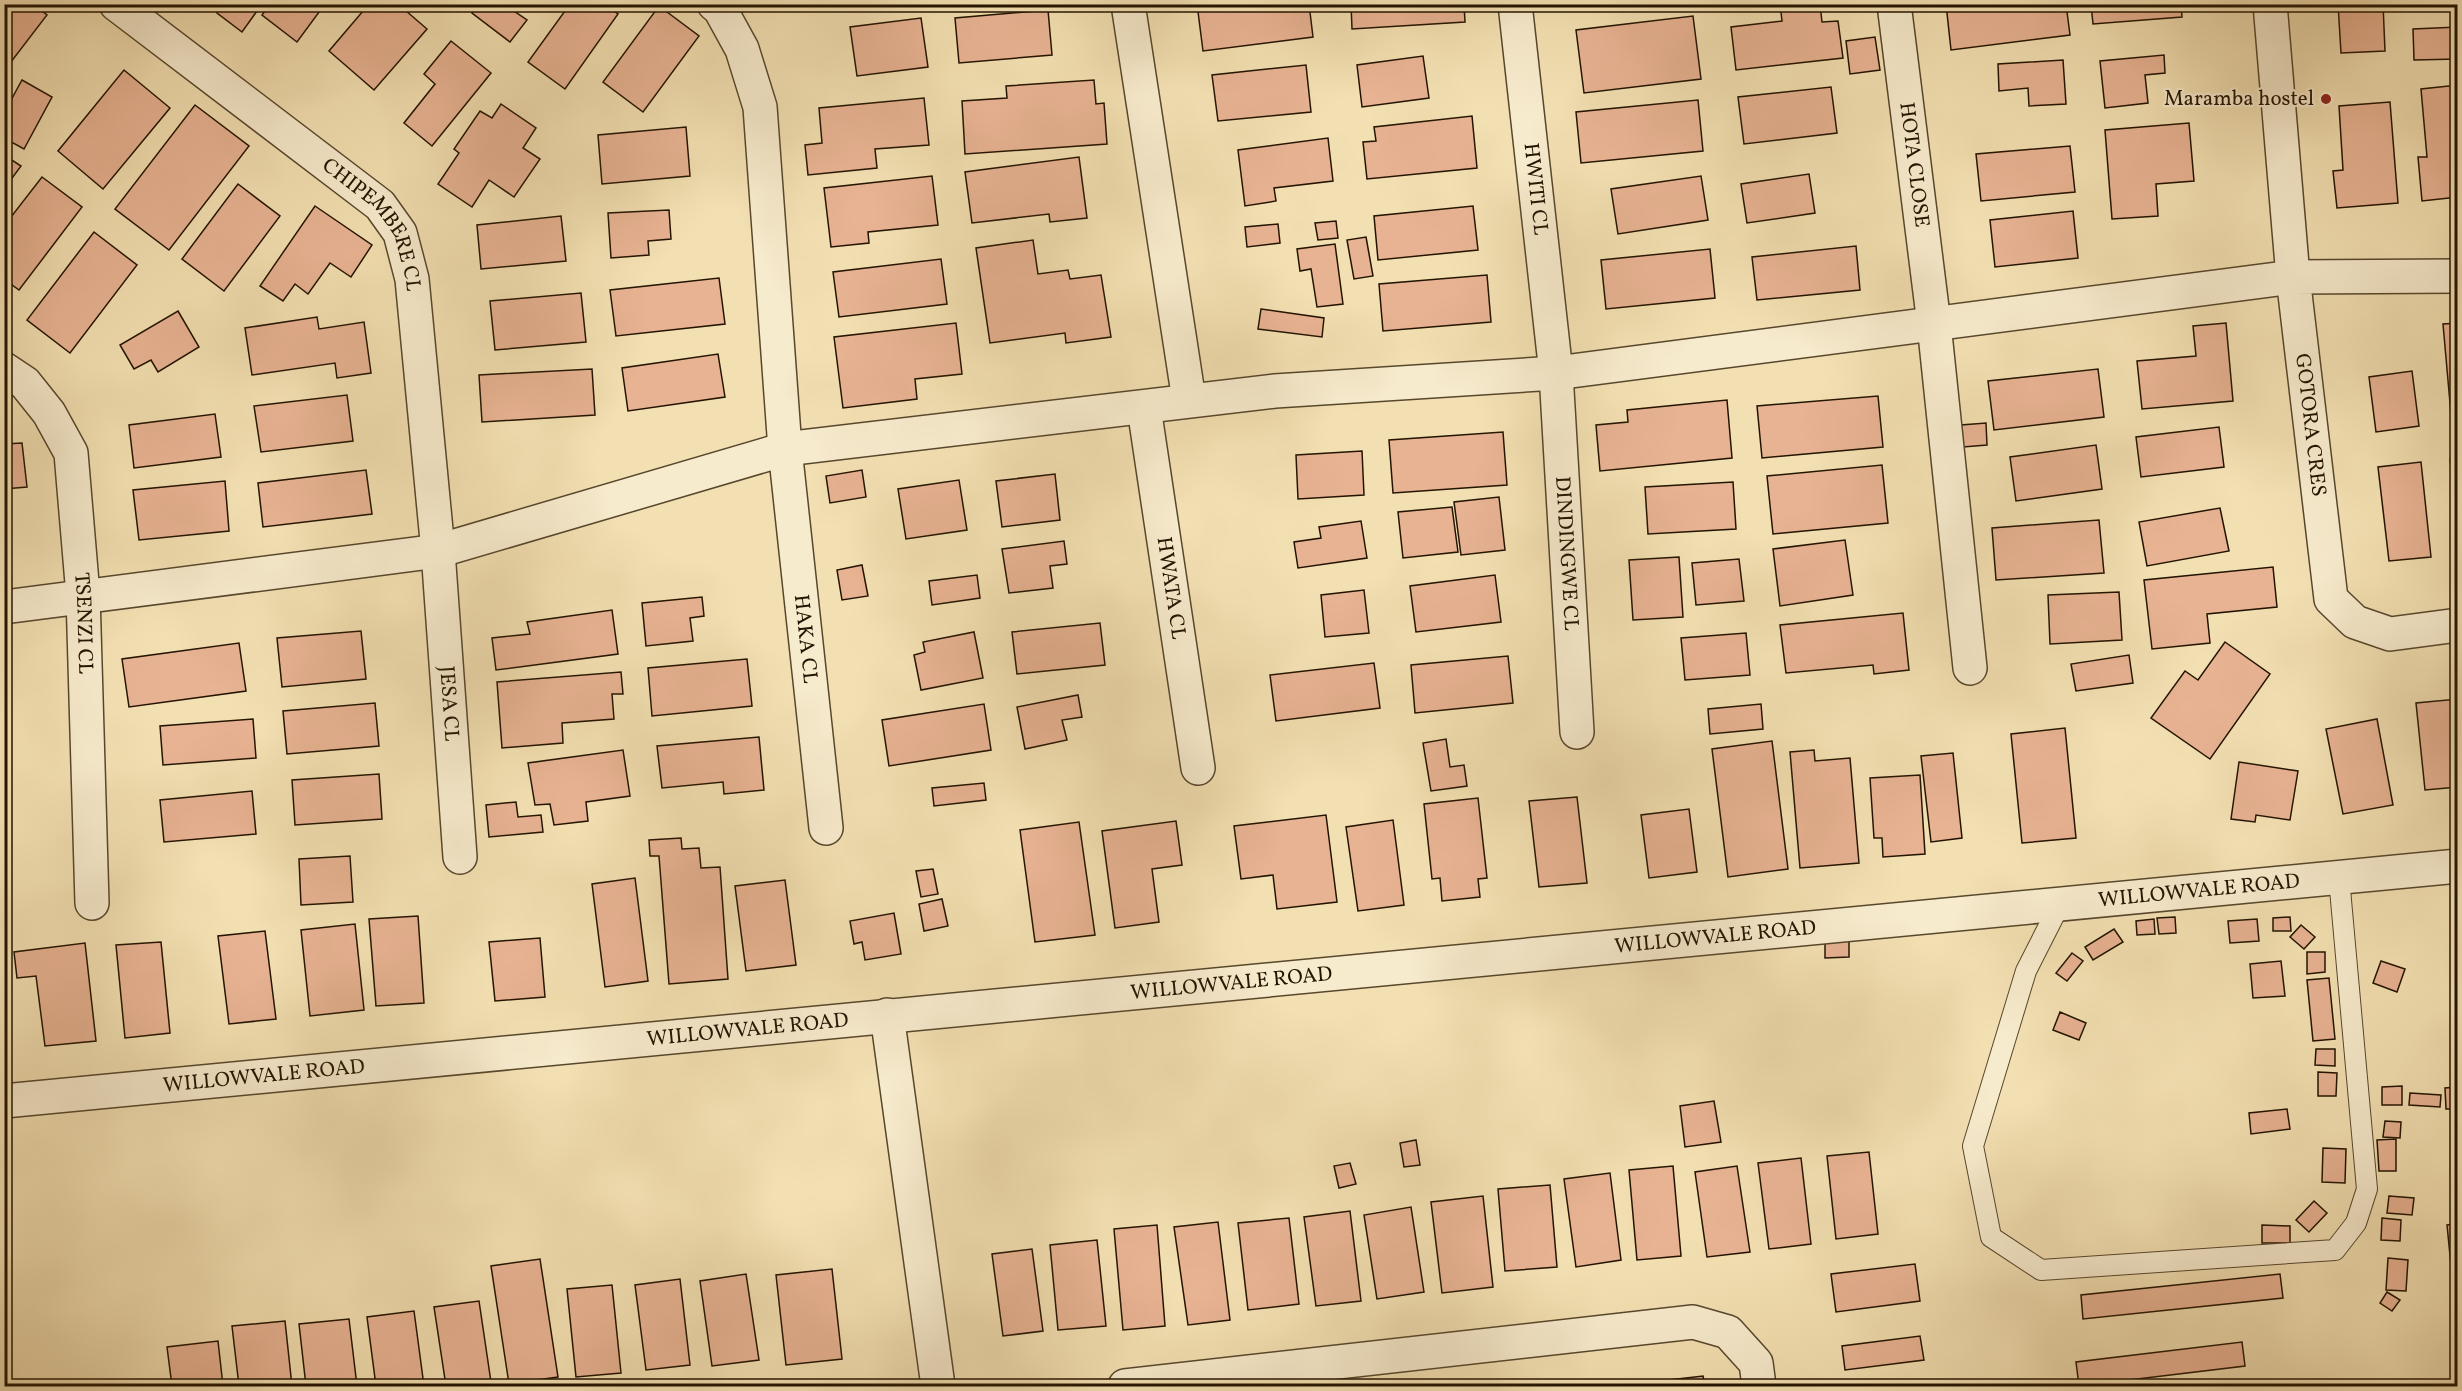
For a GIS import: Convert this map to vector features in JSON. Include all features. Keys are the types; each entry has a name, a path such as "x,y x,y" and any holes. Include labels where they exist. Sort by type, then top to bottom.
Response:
{"street":[{"name":"CHIPEMBERE CL","path":"116,4 380,205 400,233 412,279 438,550"},
{"name":"HAKA CL","path":"714,4 720,9 742,49 760,107 785,449 826,828"},
{"path":"1128,4 1189,400"},
{"name":"HWITI CL","path":"1515,4 1556,373"},
{"name":"HOTA CLOSE","path":"1894,4 1934,324 1970,668"},
{"name":"GOTORA CRES","path":"2270,4 2293,276 2331,599 2355,622 2390,634 2457,625"},
{"path":"4,607 438,550 785,449 1275,391 1556,373 2293,276 2457,276"},
{"name":"TSENZI CL","path":"4,369 25,383 49,413 70,453 83,595 92,903"},
{"name":"DINDINGWE CL","path":"1556,373 1577,732"},
{"name":"HWATA CL","path":"1144,408 1198,768"},
{"name":"JESA CL","path":"438,550 460,857"},
{"name":"WILLOWVALE ROAD","path":"4,1101 2457,866"},
{"path":"886,1016 938,1386"},
{"path":"1125,1386 1693,1322 1728,1332 1756,1364 1759,1386"}],"lane":[{"path":"2060,904 2026,971 1973,1146 1991,1237 2041,1270 2335,1250 2356,1223 2367,1189 2339,878"}],"building":[{"path":"4,4 33,4 47,15 4,71"},
{"path":"216,4 262,4 242,32 217,13"},
{"path":"270,4 325,4 297,42 262,15"},
{"path":"369,4 398,4 427,29 374,90 329,51"},
{"path":"479,4 519,4 514,11 527,20 510,42 472,13"},
{"path":"570,4 605,4 618,14 565,89 528,62"},
{"path":"1197,4 1309,4 1313,37 1203,51"},
{"path":"1351,4 1464,4 1465,22 1352,29"},
{"path":"1780,4 1820,4 1822,22 1838,21 1843,58 1736,70 1731,27 1782,21"},
{"path":"1946,4 2066,4 2070,35 1951,50"},
{"path":"2091,4 2181,4 2182,17 2093,24"},
{"path":"2338,4 2383,4 2385,51 2341,53"},
{"path":"659,6 699,36 643,112 603,82"},
{"path":"1048,10 1052,55 959,63 955,18"},
{"path":"1693,16 1701,79 1584,93 1576,30"},
{"path":"921,18 928,67 857,76 850,27"},
{"path":"2458,27 2458,59 2414,60 2413,29"},
{"path":"1875,37 1880,70 1850,74 1846,41"},
{"path":"451,41 491,73 432,146 404,123 435,84 424,74"},
{"path":"2164,55 2165,73 2145,75 2148,103 2105,108 2100,61"},
{"path":"1423,56 1429,98 1362,107 1357,65"},
{"path":"2063,60 2066,104 2029,106 2028,88 1999,91 1998,64"},
{"path":"1306,65 1311,112 1218,121 1212,75"},
{"path":"124,70 170,108 103,189 58,151"},
{"path":"22,80 52,97 24,149 4,138 4,113"},
{"path":"1094,80 1096,104 1104,103 1107,144 965,154 962,101 1007,98 1006,86"},
{"path":"2458,85 2458,197 2422,201 2418,157 2427,157 2421,89"},
{"path":"1831,87 1837,133 1744,144 1738,97"},
{"path":"924,98 929,145 875,149 877,168 808,175 805,145 822,143 819,108"},
{"path":"1698,100 1703,151 1581,163 1576,112"},
{"path":"2390,102 2398,203 2337,208 2333,171 2343,170 2339,106"},
{"path":"501,104 536,128 523,148 540,159 514,197 489,180 472,207 438,184 459,153 454,149 480,111 492,118"},
{"path":"195,105 249,146 169,250 115,209"},
{"path":"1472,116 1477,168 1367,179 1363,142 1376,141 1374,127"},
{"path":"2189,123 2194,181 2156,184 2158,216 2112,219 2105,130"},
{"path":"686,127 690,176 602,184 598,135"},
{"path":"1328,138 1333,181 1274,188 1276,201 1245,206 1238,150"},
{"path":"2070,146 2075,192 1981,201 1976,154"},
{"path":"4,155 21,166 4,189"},
{"path":"1079,157 1087,218 1050,222 1049,214 972,223 965,172"},
{"path":"1809,174 1815,213 1747,223 1741,184"},
{"path":"932,176 938,225 868,232 869,243 831,247 824,188"},
{"path":"1701,176 1708,220 1618,234 1611,189"},
{"path":"42,177 82,207 19,290 4,279 4,226"},
{"path":"238,184 280,216 224,291 182,259"},
{"path":"315,206 372,245 351,277 330,263 308,294 295,284 283,301 260,286"},
{"path":"1473,206 1478,250 1378,260 1374,216"},
{"path":"669,210 671,239 648,241 649,255 611,258 608,213"},
{"path":"2073,211 2078,258 1995,267 1990,220"},
{"path":"561,216 566,261 481,269 477,225"},
{"path":"1336,221 1338,238 1318,240 1315,223"},
{"path":"1278,224 1280,243 1247,247 1245,227"},
{"path":"94,232 137,265 70,353 27,320"},
{"path":"1366,237 1373,276 1354,279 1347,240"},
{"path":"1033,240 1038,274 1068,270 1070,279 1101,275 1111,337 1066,343 1065,333 990,343 976,248"},
{"path":"1335,244 1343,304 1317,307 1311,269 1300,271 1297,249"},
{"path":"1856,246 1860,290 1757,300 1752,257"},
{"path":"1710,249 1715,298 1606,309 1601,260"},
{"path":"941,259 947,304 839,317 833,272"},
{"path":"1487,275 1491,322 1383,331 1379,284"},
{"path":"719,278 725,324 616,336 610,290"},
{"path":"581,293 586,342 495,350 490,301"},
{"path":"1261,309 1324,318 1322,337 1258,329"},
{"path":"178,311 199,347 158,372 151,360 134,369 120,345"},
{"path":"317,317 319,329 364,322 371,373 337,378 335,363 252,375 245,328"},
{"path":"956,323 962,374 915,379 917,399 843,408 834,337"},
{"path":"2226,323 2233,401 2142,409 2137,361 2196,356 2193,326"},
{"path":"2458,323 2458,425 2452,426 2443,324"},
{"path":"718,354 725,397 628,411 622,368"},
{"path":"592,369 595,415 482,422 479,375"},
{"path":"2098,369 2104,417 1994,430 1988,381"},
{"path":"2412,371 2419,426 2376,432 2369,377"},
{"path":"347,395 353,441 261,452 254,406"},
{"path":"1878,396 1883,447 1762,458 1757,406"},
{"path":"1727,400 1732,458 1600,471 1596,425 1628,422 1627,410"},
{"path":"215,414 221,457 134,468 129,425"},
{"path":"1986,423 1987,445 1963,447 1961,425"},
{"path":"2219,427 2224,467 2141,477 2136,437"},
{"path":"1503,432 1507,485 1393,493 1389,440"},
{"path":"22,443 27,487 4,489 4,444"},
{"path":"2096,445 2102,489 2016,501 2010,457"},
{"path":"1362,451 1364,495 1298,499 1296,455"},
{"path":"2458,458 2458,529 2450,459"},
{"path":"2421,462 2431,557 2389,561 2378,467"},
{"path":"1882,465 1888,523 1773,534 1767,476"},
{"path":"366,470 372,514 263,527 258,483"},
{"path":"862,470 866,497 830,503 826,476"},
{"path":"1055,474 1060,520 1002,527 996,481"},
{"path":"959,480 967,530 906,539 898,489"},
{"path":"225,481 229,531 139,540 133,490"},
{"path":"1733,482 1736,529 1648,534 1645,487"},
{"path":"1499,497 1505,550 1461,555 1454,502"},
{"path":"1452,507 1458,552 1403,558 1398,512"},
{"path":"2220,508 2229,551 2147,566 2139,522"},
{"path":"2099,520 2104,573 1996,580 1992,528"},
{"path":"1361,521 1367,558 1298,568 1294,542 1321,538 1319,527"},
{"path":"1845,540 1853,595 1780,606 1773,549"},
{"path":"1064,541 1067,564 1050,566 1053,588 1009,593 1002,549"},
{"path":"1679,557 1683,617 1633,620 1629,560"},
{"path":"1739,559 1744,601 1696,605 1692,563"},
{"path":"862,565 868,596 842,600 837,570"},
{"path":"2273,567 2277,607 2207,614 2210,643 2152,649 2144,580"},
{"path":"977,575 980,598 932,605 929,581"},
{"path":"1495,575 1501,622 1416,632 1410,586"},
{"path":"1364,590 1369,633 1325,637 1321,595"},
{"path":"2119,592 2122,640 2050,644 2048,595"},
{"path":"702,597 704,616 690,618 693,641 646,646 642,603"},
{"path":"612,610 618,654 496,670 492,638 530,634 527,622"},
{"path":"1903,613 1909,670 1874,674 1873,665 1786,673 1780,625"},
{"path":"1100,623 1105,665 1017,674 1012,632"},
{"path":"361,631 366,679 282,687 277,638"},
{"path":"974,632 983,678 921,690 914,655 925,652 923,642"},
{"path":"1746,633 1750,675 1685,680 1681,638"},
{"path":"2225,642 2270,674 2210,759 2151,718 2185,671 2198,680"},
{"path":"239,643 246,691 129,707 122,659"},
{"path":"2129,655 2133,683 2076,691 2071,664"},
{"path":"1508,656 1513,703 1415,713 1411,665"},
{"path":"747,659 752,706 652,716 648,668"},
{"path":"1374,663 1380,708 1276,721 1270,675"},
{"path":"621,672 623,694 612,694 614,719 562,723 563,743 502,748 497,682"},
{"path":"1078,695 1082,717 1062,720 1067,740 1025,749 1017,707"},
{"path":"2458,699 2458,787 2425,790 2416,703"},
{"path":"375,703 379,746 287,754 283,711"},
{"path":"984,704 991,750 889,766 882,720"},
{"path":"1761,704 1763,729 1710,734 1708,709"},
{"path":"253,719 256,758 163,765 160,726"},
{"path":"2377,719 2393,805 2343,814 2326,729"},
{"path":"2065,728 2076,838 2022,843 2011,734"},
{"path":"759,737 764,790 724,794 723,782 662,788 657,746"},
{"path":"1446,739 1450,767 1464,765 1467,786 1431,791 1423,743"},
{"path":"1772,741 1788,869 1728,877 1712,749"},
{"path":"623,750 630,796 586,802 588,821 554,825 550,804 535,805 528,763"},
{"path":"1814,750 1815,761 1850,758 1859,863 1800,868 1790,752"},
{"path":"1953,753 1962,838 1931,842 1921,756"},
{"path":"2239,762 2298,771 2290,820 2256,815 2255,822 2231,819"},
{"path":"379,774 382,819 295,825 292,780"},
{"path":"1920,775 1925,854 1883,857 1882,838 1874,838 1870,778"},
{"path":"984,783 986,800 934,806 932,788"},
{"path":"252,791 256,834 164,842 160,800"},
{"path":"1577,797 1587,883 1539,887 1529,801"},
{"path":"1478,798 1487,878 1478,879 1480,897 1442,901 1440,878 1432,879 1424,804"},
{"path":"516,802 518,817 541,815 543,832 489,837 486,805"},
{"path":"1689,809 1697,872 1649,878 1641,815"},
{"path":"1326,815 1337,902 1277,909 1273,875 1241,879 1234,826"},
{"path":"1393,820 1404,905 1358,911 1346,827"},
{"path":"1176,821 1182,865 1152,869 1159,922 1115,928 1102,831"},
{"path":"1079,822 1095,935 1035,942 1020,830"},
{"path":"681,838 682,849 699,848 701,868 720,867 728,979 669,984 659,856 650,856 649,840"},
{"path":"350,856 353,902 301,905 299,859"},
{"path":"933,869 938,894 921,897 916,871"},
{"path":"635,878 648,981 605,987 592,884"},
{"path":"785,880 796,965 746,971 735,886"},
{"path":"942,899 948,926 924,931 919,904"},
{"path":"894,913 901,954 865,960 862,942 854,944 850,921"},
{"path":"418,916 424,1003 376,1006 369,919"},
{"path":"2175,917 2176,933 2159,934 2157,918"},
{"path":"2290,917 2291,931 2273,931 2273,918"},
{"path":"2154,919 2155,934 2137,935 2136,921"},
{"path":"2257,919 2259,941 2230,943 2228,921"},
{"path":"355,924 364,1010 310,1016 301,930"},
{"path":"2301,925 2315,937 2304,949 2290,937"},
{"path":"2114,929 2123,942 2093,960 2085,947"},
{"path":"265,931 276,1019 229,1024 218,936"},
{"path":"540,938 545,997 495,1001 489,942"},
{"path":"1849,939 1849,957 1825,958 1825,940"},
{"path":"161,942 170,1033 125,1038 116,945"},
{"path":"85,943 96,1041 45,1046 36,976 17,978 14,952"},
{"path":"2307,952 2325,952 2325,972 2307,974"},
{"path":"2072,953 2083,961 2067,981 2056,973"},
{"path":"2281,961 2285,996 2253,998 2250,964"},
{"path":"2381,961 2405,969 2397,992 2373,983"},
{"path":"2329,978 2335,1039 2313,1041 2307,980"},
{"path":"2060,1012 2086,1023 2079,1040 2053,1030"},
{"path":"2316,1049 2335,1049 2335,1066 2315,1065"},
{"path":"2318,1072 2337,1073 2336,1096 2318,1096"},
{"path":"2402,1086 2402,1105 2382,1105 2382,1087"},
{"path":"2457,1087 2458,1109 2446,1109 2445,1088"},
{"path":"2410,1093 2441,1095 2440,1107 2409,1105"},
{"path":"1714,1101 1721,1142 1685,1147 1680,1106"},
{"path":"2287,1109 2290,1129 2251,1134 2249,1113"},
{"path":"2385,1121 2401,1122 2400,1138 2383,1137"},
{"path":"2396,1139 2396,1171 2379,1171 2377,1140"},
{"path":"1416,1140 1420,1165 1404,1167 1400,1143"},
{"path":"2323,1148 2346,1149 2345,1183 2322,1182"},
{"path":"1869,1152 1878,1234 1836,1239 1827,1156"},
{"path":"1801,1158 1811,1244 1769,1249 1758,1163"},
{"path":"1350,1163 1356,1184 1339,1188 1334,1166"},
{"path":"1673,1166 1681,1256 1637,1260 1629,1170"},
{"path":"1737,1166 1750,1252 1707,1257 1695,1172"},
{"path":"1610,1173 1621,1260 1576,1267 1564,1179"},
{"path":"1550,1185 1557,1267 1505,1271 1498,1189"},
{"path":"1483,1196 1493,1287 1442,1293 1431,1202"},
{"path":"2389,1196 2414,1198 2412,1215 2387,1213"},
{"path":"2314,1201 2327,1213 2309,1232 2296,1220"},
{"path":"1411,1207 1424,1292 1377,1299 1364,1215"},
{"path":"1350,1211 1361,1301 1316,1306 1304,1217"},
{"path":"1289,1218 1299,1304 1248,1310 1238,1223"},
{"path":"2382,1218 2401,1220 2400,1241 2381,1240"},
{"path":"1218,1222 1230,1320 1188,1325 1174,1227"},
{"path":"2458,1224 2458,1285 2453,1286 2447,1225"},
{"path":"1157,1225 1165,1326 1123,1330 1114,1229"},
{"path":"2262,1225 2290,1226 2290,1243 2262,1243"},
{"path":"1097,1240 1106,1326 1058,1330 1050,1245"},
{"path":"1032,1249 1043,1331 1003,1336 992,1254"},
{"path":"2388,1258 2408,1260 2406,1291 2386,1290"},
{"path":"540,1259 558,1377 509,1384 491,1266"},
{"path":"1915,1264 1920,1301 1836,1312 1831,1274"},
{"path":"832,1269 842,1359 786,1365 776,1275"},
{"path":"746,1274 759,1360 712,1366 700,1281"},
{"path":"2280,1274 2283,1298 2083,1319 2081,1295"},
{"path":"680,1279 690,1365 646,1370 635,1285"},
{"path":"612,1285 621,1373 576,1377 567,1289"},
{"path":"2458,1285 2458,1343 2453,1286"},
{"path":"2387,1292 2400,1300 2392,1311 2380,1303"},
{"path":"479,1301 491,1382 446,1386 434,1307"},
{"path":"414,1311 424,1386 376,1386 367,1317"},
{"path":"349,1319 357,1386 306,1386 299,1324"},
{"path":"285,1321 292,1386 239,1386 232,1326"},
{"path":"1920,1336 1924,1360 1845,1370 1842,1346"},
{"path":"218,1341 223,1386 172,1386 167,1347"},
{"path":"2242,1342 2245,1366 2079,1386 2076,1362"},
{"path":"1703,1376 1705,1386 1670,1386 1669,1380"}],"place":[{"name":"Maramba hostel","path":"2326,99"}]}
